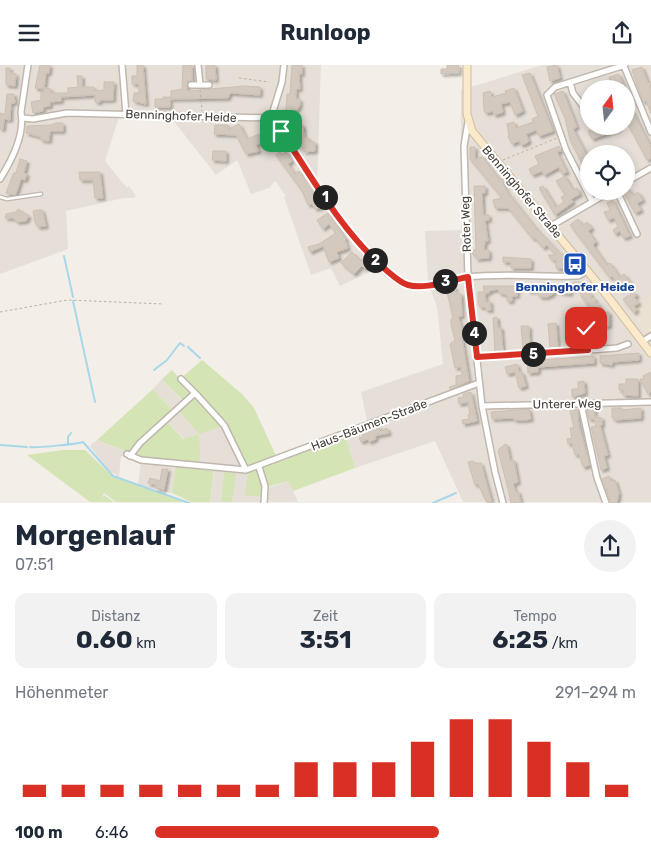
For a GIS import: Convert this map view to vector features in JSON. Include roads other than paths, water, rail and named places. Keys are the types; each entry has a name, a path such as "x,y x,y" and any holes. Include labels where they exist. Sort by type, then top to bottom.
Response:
{"main road":[{"path":"467,65 468,122"},
{"name":"Benninghofer Straße","path":"468,122 475,135 588,271 651,353"}],"street":[{"path":"0,179 16,149 23,118 21,112 28,65"},
{"path":"122,65 126,114"},
{"path":"198,65 200,85"},
{"path":"284,65 282,82 271,118 343,224 365,251 405,285 415,287 468,277 578,276 588,271"},
{"path":"550,226 592,201 560,137 547,95 555,87 624,65 651,132"},
{"path":"570,82 573,93 580,102"},
{"path":"191,85 209,85"},
{"name":"Benninghofer Heide","path":"23,118 33,119 67,113 271,118"},
{"name":"Roter Weg","path":"468,122 464,146 468,277 482,405 503,503"},
{"path":"635,177 651,168"},
{"path":"621,200 637,234"},
{"path":"643,341 651,336"},
{"path":"477,357 617,349 628,344"},
{"path":"181,379 224,425 246,470"},
{"name":"Haus-Bäumen-Straße","path":"195,393 129,455 141,460 246,470 259,467 479,383"},
{"name":"Unterer Weg","path":"482,405 651,402"},
{"path":"581,404 598,478 606,503"},
{"path":"259,467 265,486 264,503"}],"lane":[{"path":"0,197 7,199 41,194"},
{"path":"586,328 588,350"}],"waterway":[{"path":"64,256 73,297"},
{"path":"73,301 95,402"},
{"path":"154,370 167,360 180,343 184,346"},
{"path":"188,347 200,358"},
{"path":"68,444 68,437 71,433"},
{"path":"30,447 57,446 83,442 113,476 189,503"},
{"path":"0,445 27,447"},
{"path":"433,503 456,493"}],"place":[{"name":"Benninghofer Heide","path":"575,264"}]}
